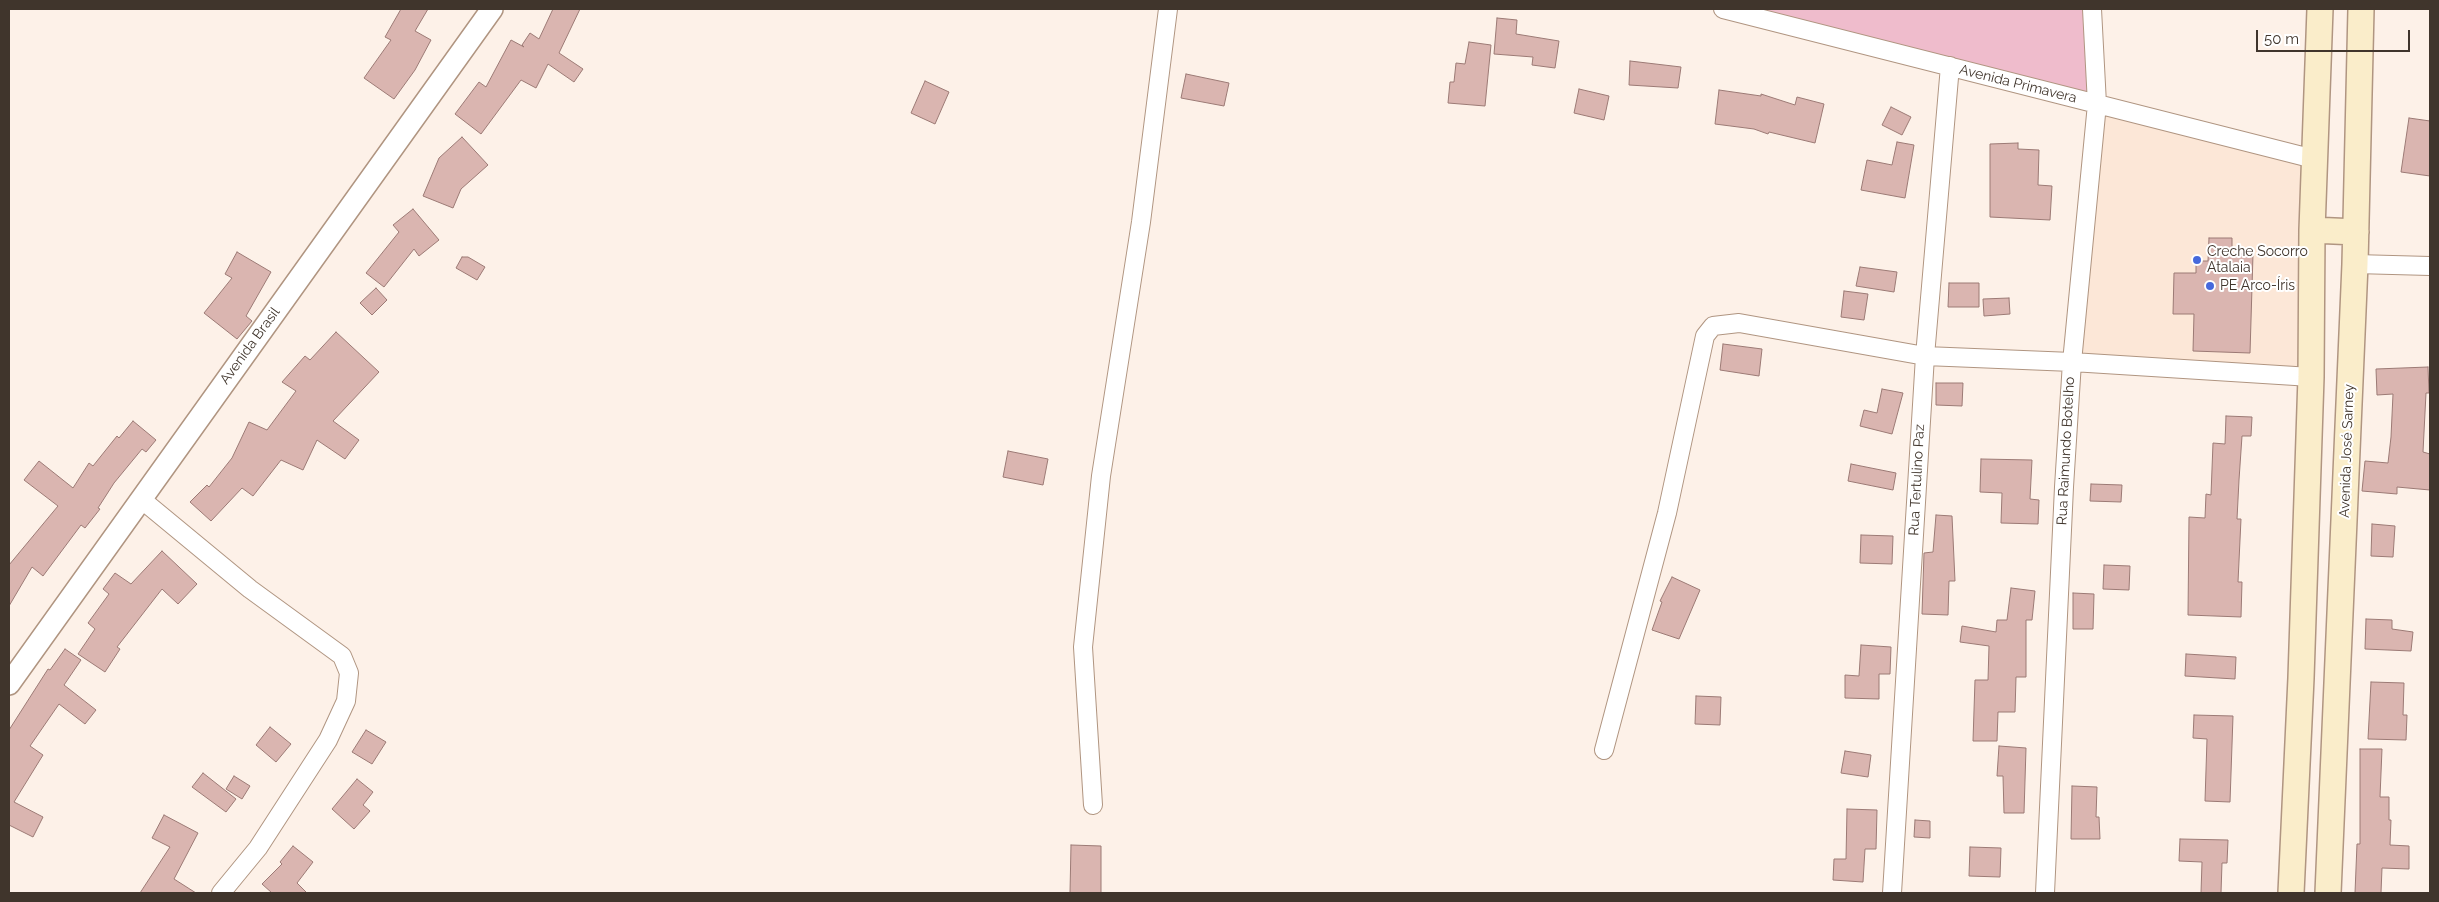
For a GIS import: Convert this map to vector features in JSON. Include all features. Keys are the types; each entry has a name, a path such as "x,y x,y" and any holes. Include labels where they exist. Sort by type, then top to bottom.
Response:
{"main road":[{"path":"2291,893 2301,688 2311,377 2312,230 2320,9"},
{"name":"Avenida José Sarney","path":"2328,893 2355,264 2361,9"},
{"path":"2312,230 2356,232"}],"street":[{"name":"Avenida Brasil","path":"9,684 492,9"},
{"path":"1093,805 1085,701 1084,637 1101,476 1141,222 1168,9"},
{"name":"Avenida Primavera","path":"1723,9 2314,159"},
{"name":"Rua Raimundo Botelho","path":"2045,893 2064,487 2072,362 2097,104 2092,9"},
{"name":"Rua Tertulino Paz","path":"1892,893 1924,356 1950,66"},
{"path":"2355,264 2430,266"},
{"path":"1604,750 1667,513 1705,336 1713,326 1739,323 1924,356 2072,362 2311,377"},
{"path":"141,499 250,589 342,656 349,673 346,701 328,740 258,848 221,893"}],"shaded area":[{"path":"1723,9 2089,9 2097,104"},
{"name":"Creche Socorro Atalaia","path":"2097,104 2314,159 2311,377 2072,362"}],"building":[{"path":"401,9 428,9 415,31 431,40 415,70 394,99 364,78 391,40 385,37"},
{"path":"553,9 580,9 559,53 583,69 574,82 548,64 536,88 521,80 481,134 455,114 479,82 486,87 511,40 524,47 522,45 530,33 539,39"},
{"path":"1497,18 1517,20 1516,34 1559,41 1555,68 1532,65 1533,57 1494,54"},
{"path":"1469,42 1491,45 1485,106 1448,103 1450,82 1454,82 1456,63 1465,64"},
{"path":"1630,61 1681,67 1678,88 1629,85"},
{"path":"1186,74 1229,83 1224,106 1181,98"},
{"path":"925,81 949,92 935,124 911,113"},
{"path":"1579,89 1609,96 1604,120 1574,113"},
{"path":"1719,90 1761,96 1761,94 1795,105 1797,97 1824,104 1815,143 1769,132 1768,134 1754,129 1715,124"},
{"path":"1891,107 1911,117 1902,135 1882,125"},
{"path":"2409,118 2430,121 2430,176 2401,172"},
{"path":"462,137 488,165 461,189 453,208 423,196 439,158"},
{"path":"1897,142 1914,145 1905,198 1861,190 1867,160 1892,165"},
{"path":"2018,143 2018,149 2039,150 2038,185 2052,186 2050,220 1990,217 1990,144"},
{"path":"413,209 439,240 419,256 414,249 384,287 366,273 399,232 393,225"},
{"path":"2209,238 2232,238 2232,254 2253,254 2250,353 2193,351 2194,314 2173,314 2174,273 2196,273 2196,261 2208,261"},
{"path":"237,252 271,272 246,316 252,321 237,339 204,313 232,278 225,274"},
{"path":"462,257 468,257 485,267 477,280 456,268"},
{"path":"1860,267 1897,272 1894,292 1856,286"},
{"path":"1949,283 1979,283 1979,307 1948,307"},
{"path":"376,288 387,300 372,315 360,303"},
{"path":"1844,291 1868,294 1864,320 1841,317"},
{"path":"2009,298 2010,314 1984,316 1983,299"},
{"path":"336,332 379,372 333,421 359,440 345,459 317,440 303,470 281,460 253,496 242,488 211,521 190,502 207,485 209,487 232,458 249,422 267,430 296,391 282,382 305,356 310,360"},
{"path":"1723,344 1762,349 1759,376 1720,370"},
{"path":"2428,367 2429,393 2426,393 2423,452 2430,454 2430,490 2397,487 2397,494 2362,491 2365,461 2388,463 2391,437 2393,394 2377,395 2376,369"},
{"path":"1936,383 1963,383 1962,406 1936,405"},
{"path":"1882,389 1903,393 1892,434 1860,426 1864,410 1877,413"},
{"path":"2226,416 2252,417 2251,436 2242,436 2239,480 2237,519 2241,519 2238,582 2242,582 2241,617 2188,615 2189,517 2205,518 2206,494 2211,495 2213,443 2225,444"},
{"path":"133,421 156,440 146,452 142,449 114,483 98,508 100,509 85,528 81,525 43,576 32,567 9,606 9,565 58,506 24,480 39,461 73,488 89,463 93,466 117,436 119,438"},
{"path":"1008,451 1048,459 1043,485 1003,477"},
{"path":"1981,459 2032,460 2030,499 2039,500 2038,524 2001,523 2002,493 1980,492"},
{"path":"1851,464 1896,473 1893,490 1848,481"},
{"path":"2091,484 2122,485 2121,502 2090,501"},
{"path":"1936,515 1952,516 1955,581 1949,581 1948,615 1922,614 1924,553 1933,552"},
{"path":"2372,524 2395,526 2393,557 2371,556"},
{"path":"1861,535 1893,536 1892,564 1860,563"},
{"path":"162,551 197,584 178,604 162,589 117,647 120,649 105,672 78,654 95,629 88,623 109,594 103,589 115,573 131,584"},
{"path":"2104,565 2130,566 2129,590 2103,589"},
{"path":"1672,577 1700,590 1679,639 1652,630 1662,602 1660,601"},
{"path":"2011,588 2035,591 2032,620 2026,620 2026,677 2016,677 2015,712 1998,712 1997,741 1973,741 1975,680 1988,680 1989,646 1960,642 1962,626 1996,632 1997,620 2007,620"},
{"path":"2073,593 2094,594 2093,629 2073,629"},
{"path":"2366,619 2392,620 2392,629 2413,632 2411,651 2365,649"},
{"path":"1861,645 1891,647 1890,674 1879,674 1879,699 1845,698 1845,675 1859,676"},
{"path":"65,649 81,660 64,685 96,710 85,724 59,704 30,746 43,755 14,802 43,817 33,837 9,825 9,730 48,669 50,670"},
{"path":"2186,654 2236,657 2235,679 2185,676"},
{"path":"2371,682 2404,683 2403,715 2407,715 2406,740 2368,739"},
{"path":"1696,696 1721,697 1720,725 1695,724"},
{"path":"2194,715 2233,716 2230,802 2205,801 2207,739 2193,738"},
{"path":"270,727 291,744 276,762 256,745"},
{"path":"366,730 386,742 372,764 352,752"},
{"path":"1999,746 2026,748 2024,813 2004,813 2003,776 1997,776"},
{"path":"2360,749 2382,749 2380,797 2389,797 2389,820 2391,820 2390,845 2409,846 2409,869 2382,868 2381,893 2355,893 2357,844 2360,844"},
{"path":"1845,751 1871,755 1868,777 1841,773"},
{"path":"203,773 236,799 226,812 192,787"},
{"path":"234,776 250,786 242,799 226,789"},
{"path":"357,779 373,792 363,805 370,811 354,829 332,809"},
{"path":"2072,786 2097,787 2096,817 2099,817 2100,839 2071,839"},
{"path":"1847,809 1877,810 1876,849 1865,849 1863,882 1833,880 1834,859 1846,859"},
{"path":"164,815 198,833 174,879 196,893 140,893 170,847 152,838"},
{"path":"1915,820 1930,821 1930,838 1914,837"},
{"path":"2180,839 2228,840 2227,863 2222,863 2221,893 2201,893 2202,862 2179,861"},
{"path":"1071,845 1101,846 1101,893 1070,893"},
{"path":"293,846 313,862 297,883 307,893 272,893 262,884 282,864 280,862"},
{"path":"1970,847 2001,848 2000,877 1969,876"}],"place":[{"name":"Creche Socorro Atalaia","path":"2197,260"},
{"name":"PE Arco-Íris","path":"2210,286"}]}
